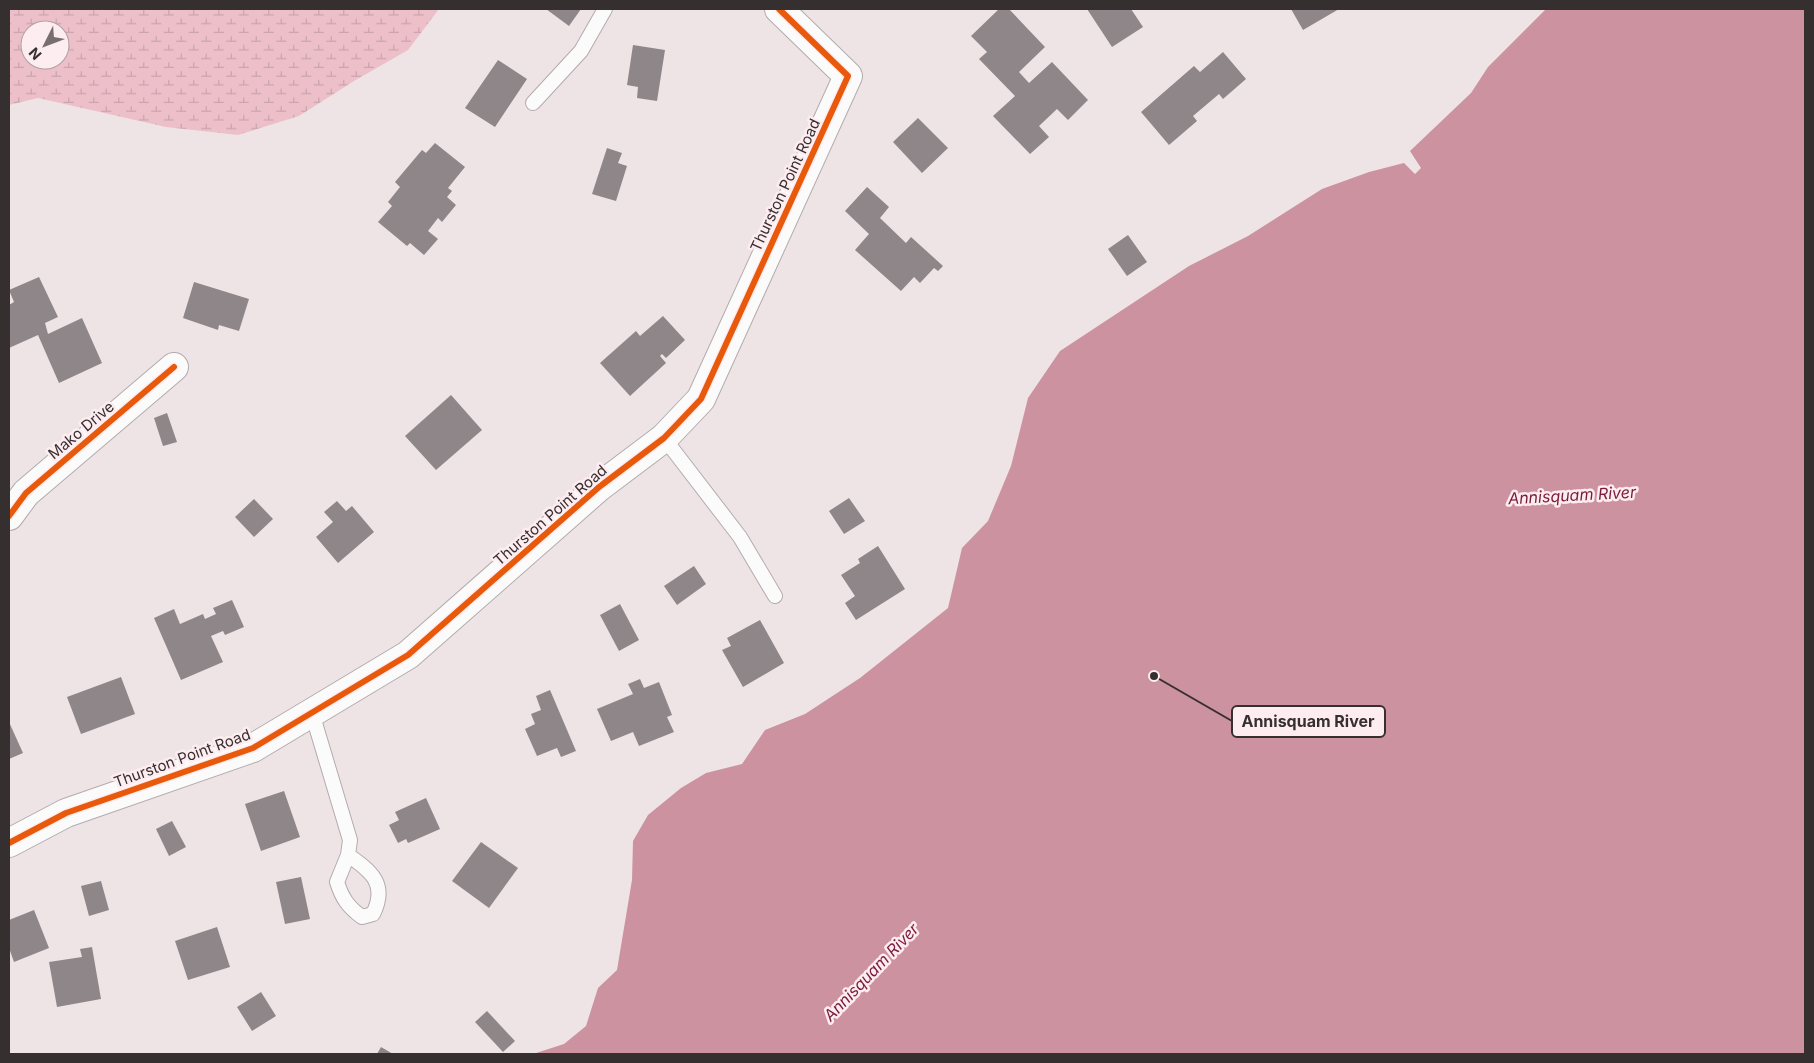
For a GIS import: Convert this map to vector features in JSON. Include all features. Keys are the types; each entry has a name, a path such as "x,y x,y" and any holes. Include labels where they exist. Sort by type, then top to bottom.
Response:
{"street":[{"name":"Thurston Point Road","path":"9,843 66,813 253,748 408,655 599,487 664,438 701,399 848,76 779,9"},
{"name":"Mako Drive","path":"9,516 26,493 174,367"}],"lane":[{"path":"533,102 581,51 605,9"},
{"path":"664,438 740,537 775,596"},
{"path":"312,713 350,840 348,855"}],"green space":[{"path":"9,9 439,9 408,50 299,116 238,135 166,127 38,98 9,105"}],"water":[{"path":"1546,9 1805,9 1805,1054 533,1054 564,1044 586,1026 598,988 617,970 632,880 633,841 648,815 681,788 706,773 742,764 765,730 805,714 860,678 948,608 962,548 988,521 1011,466 1028,398 1060,351 1189,266 1248,236 1322,189 1369,172 1404,163 1415,174 1421,168 1410,151 1471,93 1488,67"}],"building":[{"path":"546,9 581,9 569,26"},
{"path":"999,9 1009,9 1045,47 1019,72 1029,83 1052,62 1088,100 1068,120 1057,109 1039,126 1049,137 1030,154 993,116 1015,96 979,59 987,52 971,36"},
{"path":"1087,9 1131,9 1143,27 1112,47"},
{"path":"1291,9 1339,9 1303,30"},
{"path":"633,45 665,50 657,101 637,98 638,87 627,85"},
{"path":"1223,52 1246,79 1223,99 1219,94 1193,116 1197,121 1169,145 1141,112 1194,66 1200,72"},
{"path":"498,60 527,79 495,127 465,108"},
{"path":"918,118 948,148 922,173 893,142"},
{"path":"435,143 465,167 448,188 452,191 447,197 456,205 442,222 438,218 428,231 438,239 424,255 410,243 407,246 378,222 392,206 388,202 400,187 395,182 422,150 426,153"},
{"path":"607,148 622,153 618,163 627,166 616,201 592,194"},
{"path":"867,187 889,207 880,218 906,243 911,237 943,266 938,271 934,268 920,283 914,277 901,291 855,250 869,234 845,211"},
{"path":"1128,235 1147,262 1127,276 1108,249"},
{"path":"39,277 58,317 45,323 48,334 82,318 102,363 59,383 38,335 9,348 9,305 14,302 9,290"},
{"path":"194,282 249,299 239,331 219,325 218,330 183,318"},
{"path":"663,316 685,340 666,358 662,354 660,356 666,363 630,396 600,363 636,331 640,336"},
{"path":"451,395 482,430 436,470 405,436"},
{"path":"167,413 177,442 163,446 154,418"},
{"path":"849,498 865,521 844,534 829,511"},
{"path":"254,499 273,519 254,537 235,517"},
{"path":"337,501 346,511 352,506 374,532 338,563 316,537 333,522 324,512"},
{"path":"878,546 905,589 856,620 845,603 855,596 841,575 860,563 858,559"},
{"path":"694,566 706,584 677,605 664,586"},
{"path":"232,600 244,627 225,635 223,631 211,636 223,662 181,680 154,618 174,609 180,624 203,614 205,619 216,614 213,608"},
{"path":"620,604 639,640 619,651 600,615"},
{"path":"760,620 784,663 743,687 722,650 731,646 727,638"},
{"path":"121,677 135,714 81,734 67,697"},
{"path":"640,679 644,688 659,682 672,715 667,717 674,732 639,746 633,732 611,741 597,709 633,694 628,684"},
{"path":"550,690 576,751 561,757 557,748 537,756 525,729 535,724 531,714 541,710 536,696"},
{"path":"9,722 23,753 9,759"},
{"path":"284,791 300,837 261,851 245,804"},
{"path":"426,798 440,829 408,843 406,839 398,843 389,825 399,820 395,812"},
{"path":"172,821 186,847 169,856 156,829"},
{"path":"481,842 518,868 489,908 452,881"},
{"path":"301,877 310,919 285,924 276,882"},
{"path":"101,881 109,910 89,916 81,886"},
{"path":"34,910 49,948 14,962 9,948 9,920"},
{"path":"217,927 230,967 188,980 175,941"},
{"path":"92,947 101,999 57,1007 49,962 82,957 80,949"},
{"path":"261,992 276,1016 252,1031 237,1007"},
{"path":"487,1011 515,1041 503,1052 475,1022"},
{"path":"381,1047 393,1054 377,1054"}],"cycle path":[{"path":"9,843 66,813 253,748 408,655 599,487 664,438 701,399 848,76 779,9"},
{"path":"9,516 26,493 174,367"}],"place":[{"name":"Annisquam River","path":"1154,676"}]}
